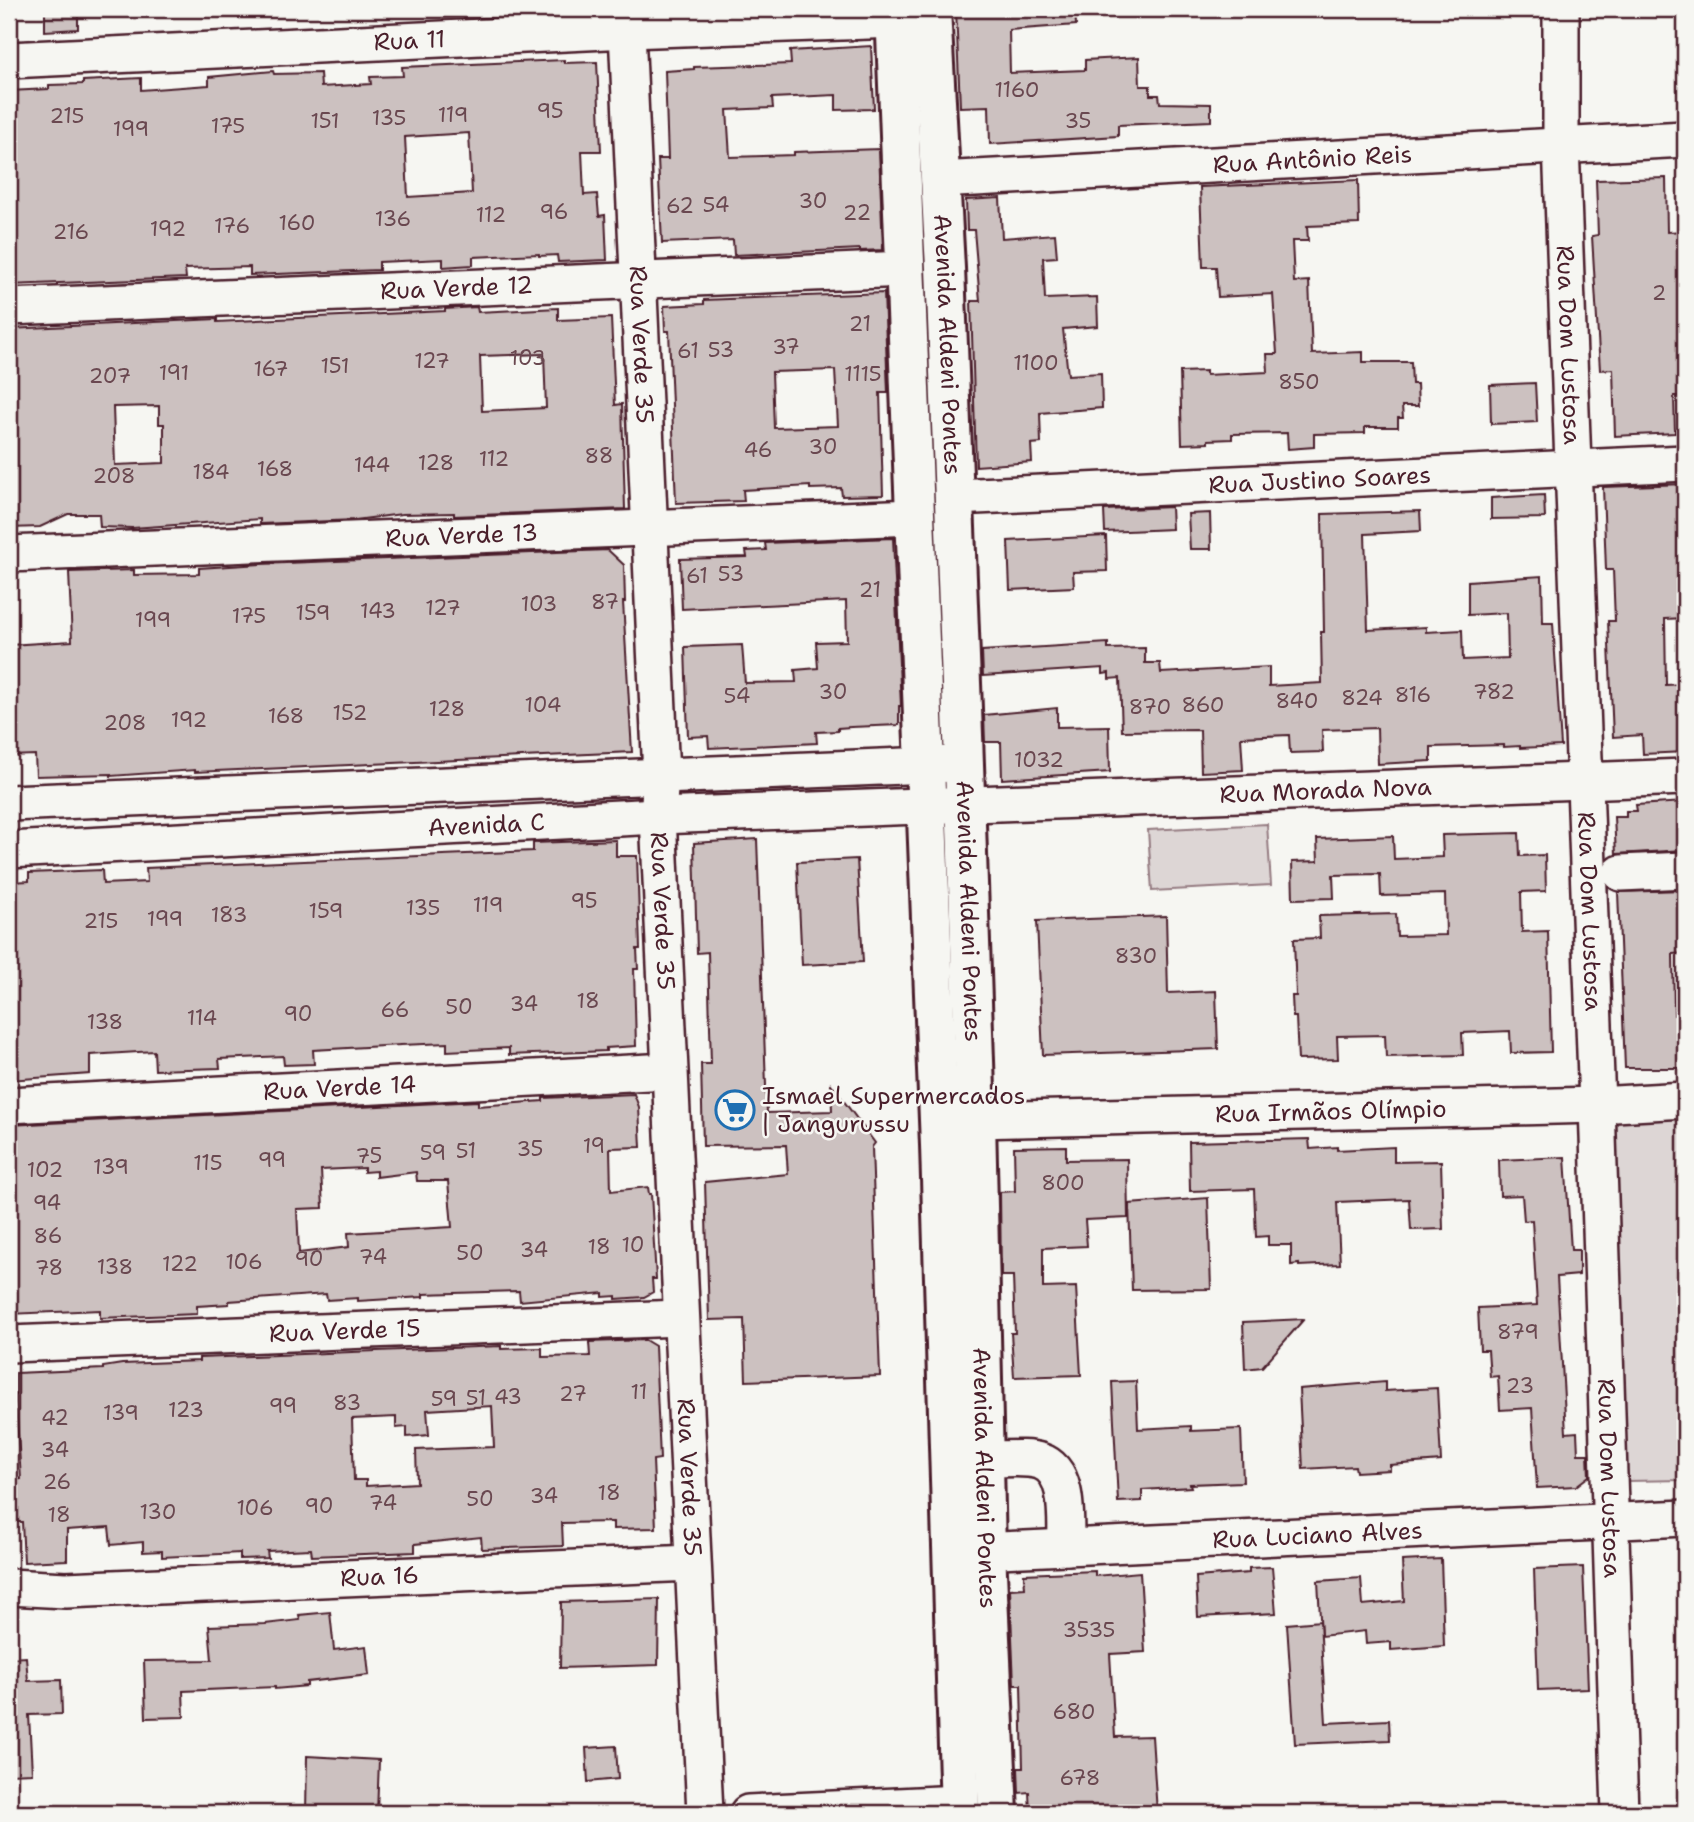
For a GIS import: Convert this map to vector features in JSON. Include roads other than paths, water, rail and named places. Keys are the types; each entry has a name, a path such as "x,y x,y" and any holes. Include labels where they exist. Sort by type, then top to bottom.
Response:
{"main road":[{"name":"Avenida Aldeni Pontes","path":"907,13 939,180 954,497 976,1120 984,1459 969,1552 960,1808"},
{"name":"Avenida Aldeni Pontes","path":"907,13 905,269 940,1144 969,1552 998,1813"}],"street":[{"name":"Rua Dom Lustosa","path":"1561,9 1561,144 1612,1521 1620,1813"},
{"name":"Rua 11","path":"9,60 627,19 907,13"},
{"name":"Rua Verde 35","path":"627,19 661,776 658,816 669,1071 705,1813"},
{"name":"Rua Antônio Reis","path":"939,180 1685,139"},
{"name":"Rua Verde 12","path":"9,307 905,269"},
{"name":"Rua Justino Soares","path":"954,497 1685,463"},
{"name":"Rua Verde 13","path":"9,554 914,517"},
{"name":"Avenida C","path":"9,803 963,763"},
{"name":"Rua Morada Nova","path":"965,804 1685,777"},
{"name":"Avenida C","path":"9,850 658,816 965,804"},
{"path":"1621,873 1685,870"},
{"name":"Rua Verde 14","path":"9,1105 669,1071"},
{"name":"Rua Irmãos Olímpio","path":"976,1120 1597,1105 1685,1100"},
{"name":"Rua Verde 15","path":"9,1344 680,1318"},
{"path":"984,1459 1042,1462 1053,1469 1064,1496 1066,1547"},
{"name":"Rua Luciano Alves","path":"969,1552 1685,1518"},
{"name":"Rua 16","path":"9,1587 66,1590 692,1563"},
{"path":"748,1813 960,1808"}],"place":[{"name":"Ismael Supermercados | Jangurussu","path":"735,1110"}]}
